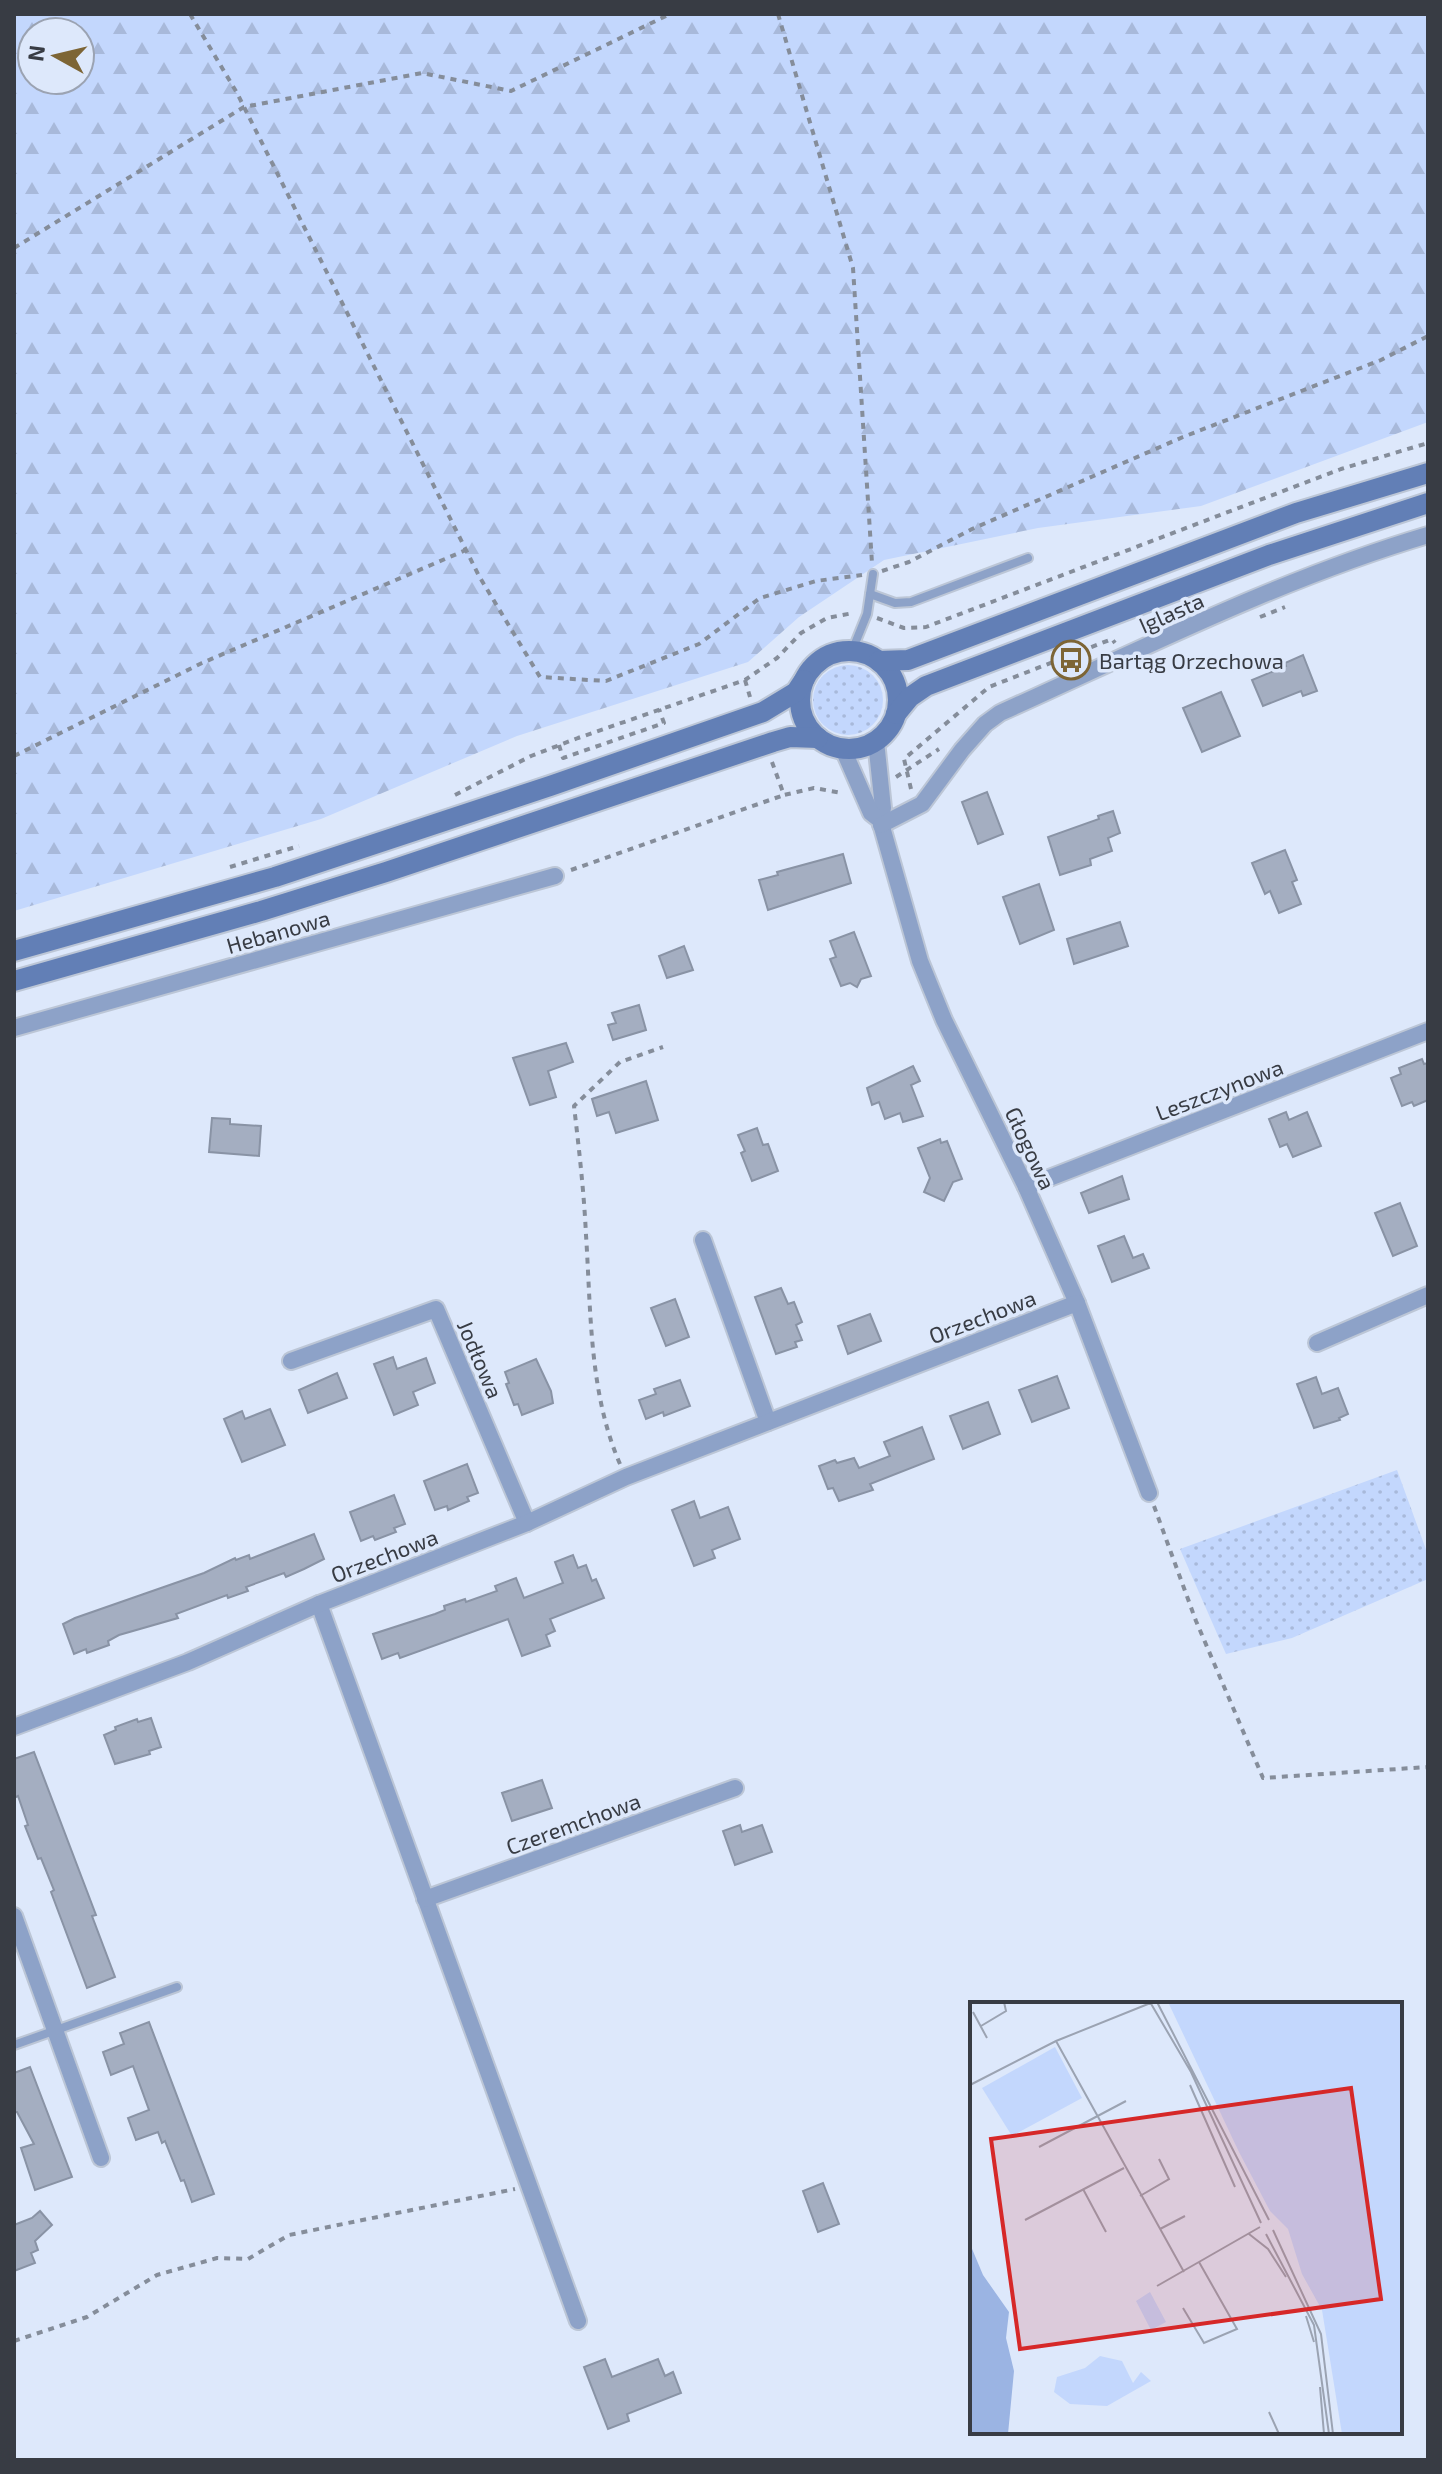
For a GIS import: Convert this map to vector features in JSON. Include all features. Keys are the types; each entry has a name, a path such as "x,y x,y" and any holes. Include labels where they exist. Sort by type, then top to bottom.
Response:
{"main road":[{"path":"14,951 275,877 755,715 783,702 796,692 824,658 837,652 852,651 879,661 908,660 1296,513 1428,473"},
{"path":"804,680 800,705 809,729 818,738 843,749 861,748 876,741 889,729 910,697 926,686 1269,555 1428,503"},
{"path":"879,661 895,685 898,700 896,714"},
{"path":"14,981 386,872 790,737 818,738"}],"street":[{"name":"Iglasta","path":"880,823 922,804 985,724 1000,713 1274,590 1380,549 1428,535"},
{"name":"Głogowa","path":"876,741 883,808 880,823"},
{"name":"Głogowa","path":"843,749 871,813 880,823 920,961 944,1020 1026,1187 1077,1303 1149,1493"},
{"name":"Hebanowa","path":"14,1028 555,876"},
{"name":"Leszczynowa","path":"1026,1187 1428,1031"},
{"path":"703,1240 768,1422"},
{"path":"1317,1343 1428,1295"},
{"name":"Orzechowa","path":"14,1727 188,1662 319,1604 527,1523 626,1477 1077,1303"},
{"name":"Jodłowa","path":"291,1361 436,1309 527,1523"},
{"path":"319,1604 578,2321"},
{"name":"Czeremchowa","path":"425,1899 735,1788"},
{"path":"14,1916 101,2158"}],"lane":[{"path":"870,594 895,603 911,602 1028,558"},
{"path":"852,651 867,614 873,574"},
{"path":"14,2045 177,1987"}],"path":[{"path":"190,14 244,107 466,550 540,677 606,681 699,644 760,598 816,581 873,574 909,562 972,529 1183,437 1381,360 1428,336"},
{"path":"14,248 244,107 422,73 511,91 670,14"},
{"path":"778,14 853,268 873,574"},
{"path":"452,797 531,756 745,680 777,658 801,633 827,618 846,612 867,614 904,628 926,627 1327,474 1428,443"},
{"path":"14,756 202,663 466,550"},
{"path":"745,680 755,715"},
{"path":"559,745 563,758 664,723 659,709"},
{"path":"765,745 784,795"},
{"path":"881,786 907,771 915,808"},
{"path":"555,876 784,795 814,788 844,793 861,788"},
{"path":"223,869 307,844"},
{"path":"626,1477 607,1433 593,1347 574,1106 620,1062 663,1047"},
{"path":"1149,1493 1196,1621 1263,1778 1428,1767"},
{"path":"14,2341 87,2317 157,2275 217,2258 248,2259 289,2235 528,2186"}],"green space":[{"path":"14,14 1428,14 1428,422 1201,506 1038,528 884,560 799,617 748,662 517,736 321,819 14,911"},
{"path":"848,665 873,675 883,700 873,725 848,735 823,725 813,700 823,675"},
{"path":"1397,1470 1428,1555 1428,1579 1292,1638 1226,1654 1180,1549"}],"building":[{"path":"1303,655 1317,691 1303,696 1301,691 1263,706 1252,680"},
{"path":"1221,692 1240,736 1202,752 1183,708"},
{"path":"987,792 1003,834 978,844 962,802"},
{"path":"1113,811 1120,833 1108,838 1112,851 1090,859 1091,865 1060,875 1048,837"},
{"path":"1285,850 1297,880 1292,882 1301,904 1279,913 1270,891 1265,894 1252,863"},
{"path":"843,854 851,883 768,910 759,880"},
{"path":"1039,884 1054,930 1020,944 1003,897"},
{"path":"1120,922 1128,946 1074,964 1067,939"},
{"path":"854,932 871,976 861,979 857,987 850,983 841,986 830,959 836,957 830,941"},
{"path":"684,946 693,970 667,978 659,956"},
{"path":"639,1005 646,1030 613,1040 608,1025 616,1023 612,1013"},
{"path":"566,1043 573,1062 548,1071 556,1097 530,1105 513,1058"},
{"path":"1422,1059 1424,1064 1428,1063 1428,1100 1414,1106 1412,1102 1402,1106 1391,1078 1401,1074 1399,1068"},
{"path":"913,1066 920,1081 911,1085 923,1116 903,1122 900,1113 885,1119 879,1102 872,1105 867,1088"},
{"path":"646,1081 658,1120 616,1133 609,1112 597,1116 592,1099"},
{"path":"1286,1112 1289,1120 1307,1112 1321,1146 1293,1157 1287,1144 1280,1147 1269,1119"},
{"path":"212,1118 230,1119 230,1124 261,1126 259,1156 209,1152"},
{"path":"757,1128 763,1145 768,1144 778,1171 752,1181 738,1135"},
{"path":"940,1139 941,1143 947,1141 962,1179 953,1182 944,1201 924,1192 930,1178 918,1148"},
{"path":"1122,1176 1129,1199 1089,1213 1081,1193"},
{"path":"1400,1203 1417,1246 1393,1256 1375,1213"},
{"path":"1124,1236 1133,1258 1143,1254 1149,1268 1112,1282 1098,1246"},
{"path":"781,1288 788,1304 794,1302 802,1322 796,1325 802,1340 795,1342 797,1347 776,1354 755,1297"},
{"path":"675,1299 689,1337 666,1346 651,1308"},
{"path":"870,1314 881,1341 848,1354 838,1326"},
{"path":"393,1357 397,1369 426,1358 435,1383 413,1392 418,1405 394,1415 374,1364"},
{"path":"536,1359 551,1391 553,1403 522,1415 518,1404 514,1405 505,1372"},
{"path":"337,1373 347,1398 308,1413 299,1390"},
{"path":"1057,1376 1069,1408 1032,1422 1019,1390"},
{"path":"1316,1377 1322,1394 1338,1388 1348,1414 1340,1420 1314,1428 1297,1384"},
{"path":"680,1380 690,1406 646,1419 639,1400 656,1394 654,1389"},
{"path":"988,1402 1000,1434 963,1449 950,1416"},
{"path":"270,1409 285,1445 242,1462 224,1419 242,1411 245,1419"},
{"path":"922,1427 934,1459 870,1484 873,1490 839,1501 833,1488 828,1489 819,1466 854,1458 859,1468 890,1456 884,1442"},
{"path":"467,1464 478,1493 467,1497 469,1501 448,1510 447,1506 435,1510 424,1481"},
{"path":"394,1495 405,1524 394,1528 396,1532 375,1540 373,1536 361,1541 350,1512"},
{"path":"694,1501 700,1518 728,1507 740,1539 712,1550 715,1558 694,1566 672,1510"},
{"path":"314,1534 324,1559 304,1569 286,1577 284,1573 246,1587 248,1591 228,1598 227,1595 176,1614 178,1618 119,1635 108,1641 109,1645 74,1654 63,1624 75,1618 204,1573 235,1558 249,1555 250,1559"},
{"path":"573,1555 578,1568 586,1565 604,1598 550,1619 555,1631 546,1635 550,1646 522,1656 508,1619 400,1658 398,1653 382,1659 373,1634 435,1614 445,1610 444,1606 497,1591 495,1586 516,1578 524,1598 563,1583 555,1562"},
{"path":"151,1718 161,1747 149,1751 150,1754 115,1764 104,1735 137,1719 138,1722"},
{"path":"34,1752 96,1915 92,1916 115,1977 87,1988 51,1892 54,1890 25,1826 28,1825 18,1796 14,1798 14,1759"},
{"path":"542,1780 552,1808 512,1821 502,1793"},
{"path":"740,1825 742,1832 762,1825 772,1852 735,1865 723,1831"},
{"path":"149,2022 214,2194 192,2202 184,2180 181,2181 165,2141 162,2143 158,2132 136,2140 128,2118 149,2110 133,2066 111,2075 103,2052 124,2044 120,2033"},
{"path":"30,2067 72,2177 35,2190 21,2148 34,2144 17,2112 14,2112 14,2073"},
{"path":"823,2183 839,2224 818,2232 803,2191"},
{"path":"40,2211 52,2225 35,2241 38,2250 31,2253 35,2263 14,2271 14,2225"},
{"path":"605,2359 612,2377 658,2359 665,2376 673,2372 681,2393 627,2414 629,2421 608,2429 584,2367"}],"place":[{"name":"Bartąg Orzechowa","path":"1071,660"}]}
